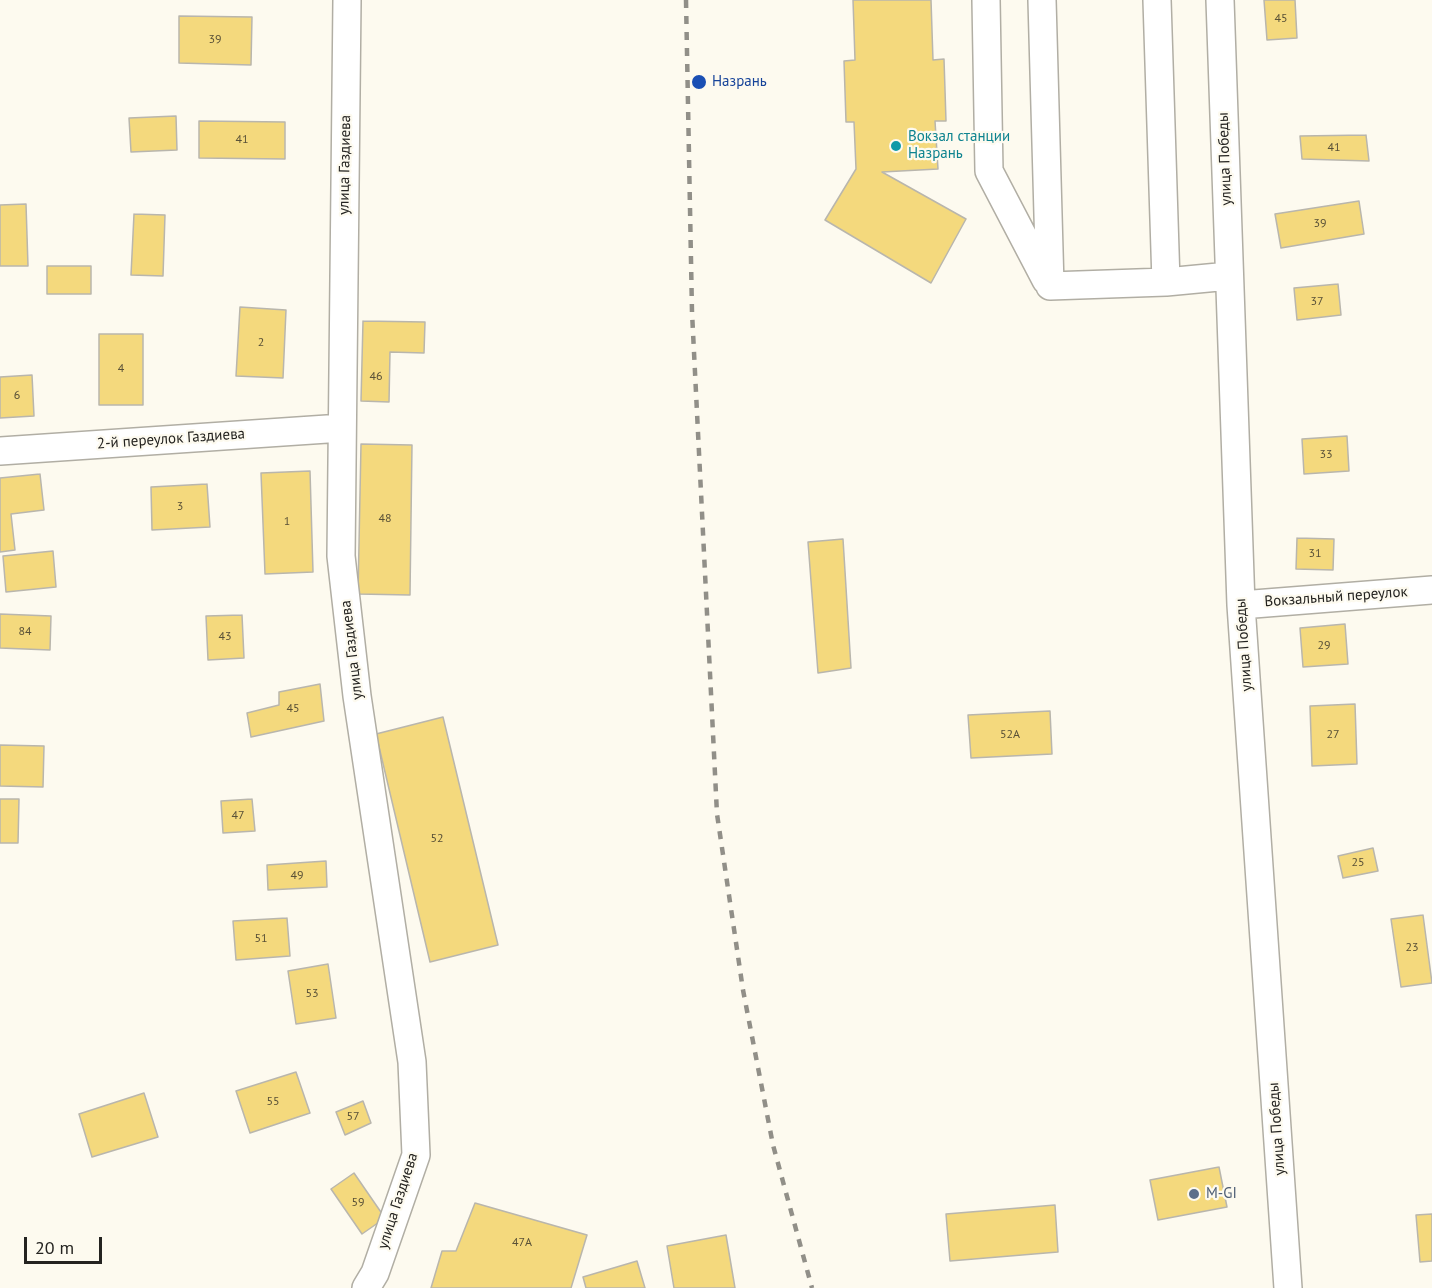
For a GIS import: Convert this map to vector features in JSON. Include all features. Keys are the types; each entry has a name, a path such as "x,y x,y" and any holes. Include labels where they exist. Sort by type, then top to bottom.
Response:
{"street":[{"name":"улица Газдиева","path":"347,0 341,556 357,696 412,1062 416,1155 375,1273 366,1288"},
{"path":"986,0 989,171 1050,286"},
{"path":"1042,0 1050,286"},
{"path":"1157,0 1166,282"},
{"name":"улица Победы","path":"1220,0 1240,605 1288,1288"},
{"path":"1050,286 1166,282 1228,276"},
{"name":"2-й переулок Газдиева","path":"0,451 342,428"},
{"name":"Вокзальный переулок","path":"1240,605 1432,590"}],"building":[{"name":"Вокзал станции Назрань","path":"853,0 931,0 933,60 944,59 946,121 935,121 938,169 882,172 966,219 931,283 825,220 856,169 854,122 846,122 844,61 855,60"},
{"path":"1264,0 1295,0 1297,38 1267,40"},
{"path":"179,16 252,17 251,65 179,63"},
{"path":"176,116 177,150 131,152 129,118"},
{"path":"199,121 285,122 285,159 199,158"},
{"path":"1366,135 1369,161 1302,159 1300,136"},
{"path":"1359,201 1364,234 1281,248 1275,214"},
{"path":"26,204 28,266 0,266 0,205"},
{"path":"134,214 165,215 163,276 131,275"},
{"path":"47,266 91,266 91,294 47,294"},
{"path":"1338,284 1341,315 1297,320 1294,288"},
{"path":"240,307 286,310 283,378 236,376"},
{"path":"363,321 425,322 424,353 390,352 389,402 361,401"},
{"path":"99,334 143,334 143,405 99,405"},
{"path":"32,375 34,416 0,418 0,377"},
{"path":"1347,436 1349,471 1304,474 1302,439"},
{"path":"361,444 412,445 410,595 358,594"},
{"path":"310,471 313,572 265,574 261,473"},
{"path":"40,474 44,510 11,514 15,550 0,552 0,478"},
{"path":"207,484 210,527 152,530 151,487"},
{"path":"1297,538 1334,539 1333,570 1296,569"},
{"path":"843,539 851,668 818,673 808,542"},
{"path":"53,551 56,587 6,592 3,556"},
{"path":"0,614 51,616 50,650 0,648"},
{"path":"242,615 244,658 208,660 206,616"},
{"path":"1345,624 1348,664 1303,667 1300,628"},
{"path":"320,684 324,721 251,737 247,713 279,705 279,692"},
{"path":"1355,704 1357,764 1312,766 1310,706"},
{"path":"1050,711 1052,754 971,758 968,715"},
{"path":"443,717 498,945 430,962 376,734"},
{"path":"0,745 44,746 43,787 0,786"},
{"path":"0,799 19,799 18,843 0,843"},
{"path":"252,799 255,831 223,833 221,801"},
{"path":"1373,848 1378,871 1343,878 1338,856"},
{"path":"326,861 327,887 268,890 267,865"},
{"path":"1423,915 1432,983 1401,987 1391,919"},
{"path":"287,918 290,956 236,960 233,921"},
{"path":"328,964 336,1018 296,1024 288,971"},
{"path":"296,1072 310,1113 250,1133 236,1091"},
{"path":"144,1093 158,1137 92,1157 79,1114"},
{"path":"363,1101 371,1123 345,1135 336,1112"},
{"path":"1219,1167 1227,1207 1158,1220 1150,1180"},
{"path":"354,1173 385,1218 362,1234 331,1189"},
{"path":"475,1203 587,1235 571,1288 431,1288 442,1251 456,1251"},
{"path":"1055,1205 1058,1252 950,1261 946,1214"},
{"path":"1432,1214 1432,1261 1420,1262 1416,1215"},
{"path":"726,1235 735,1288 674,1288 667,1246"},
{"path":"637,1261 645,1288 586,1288 583,1277"}],"railway":[{"path":"686,0 692,312 717,814 743,990 773,1145 812,1288"}],"place":[{"name":"Назрань","path":"699,82"},
{"name":"Вокзал станции Назрань","path":"896,146"},
{"name":"M-GI","path":"1194,1194"}]}
